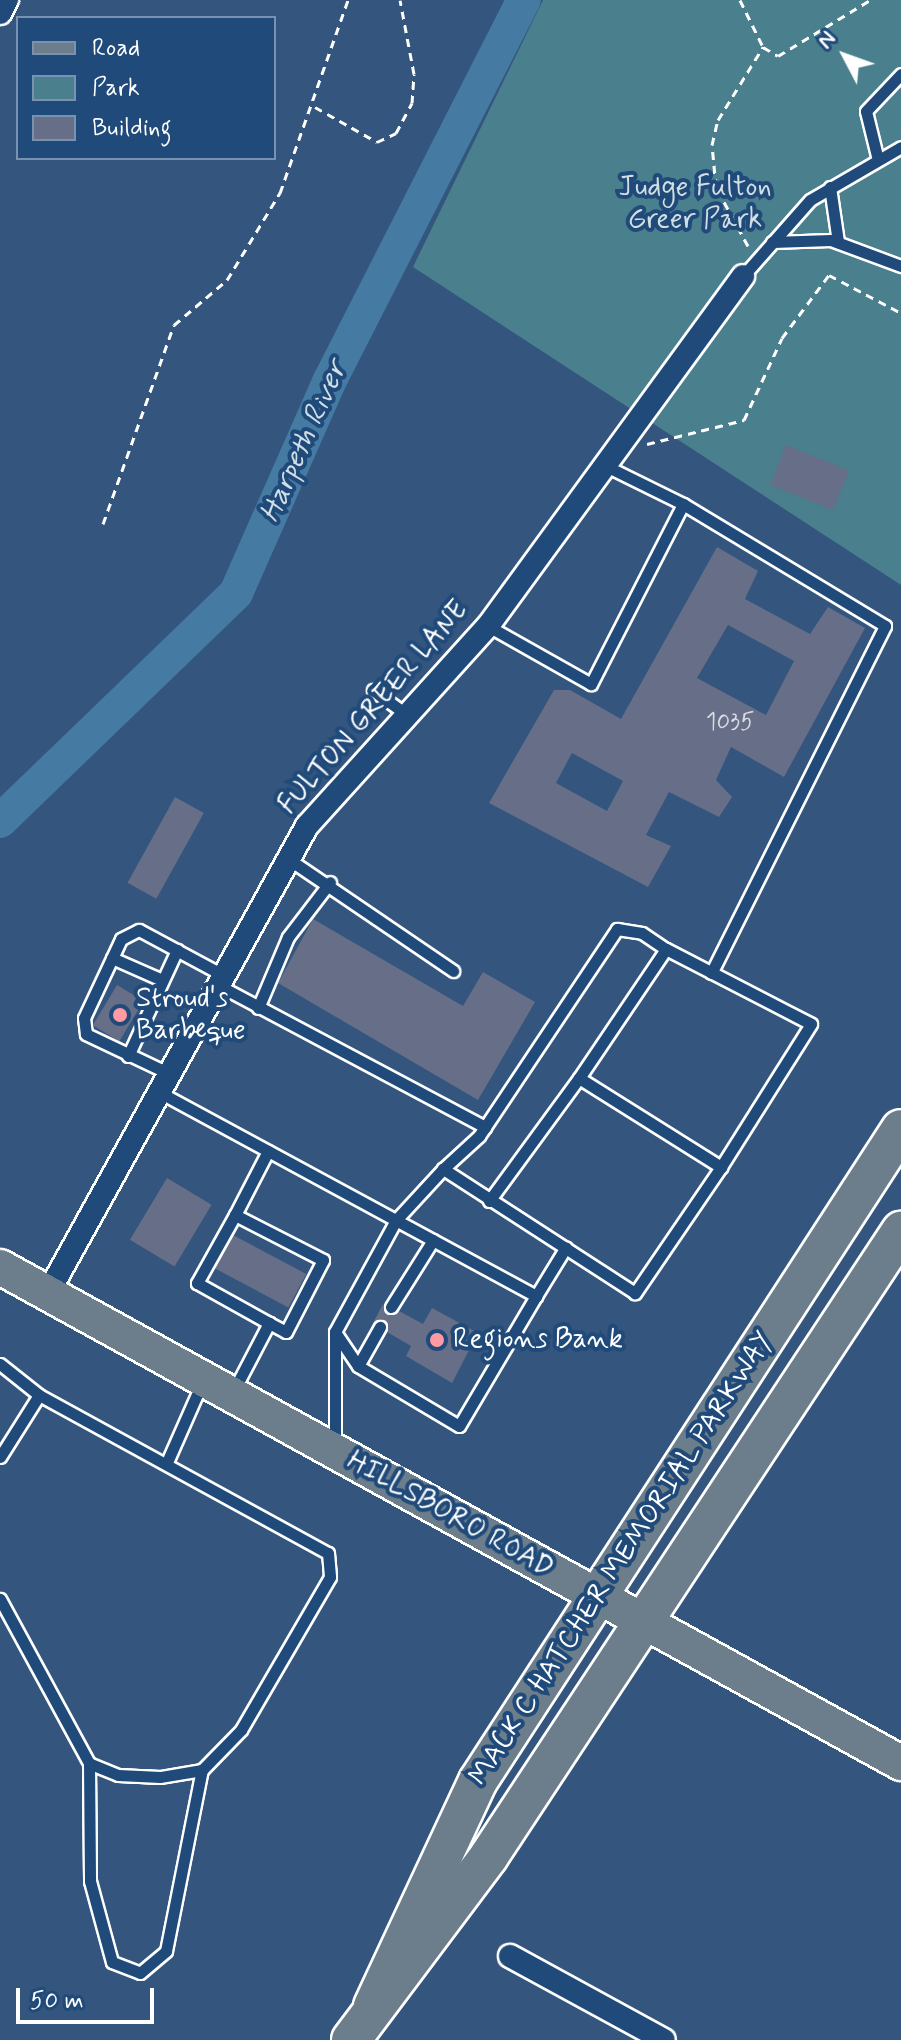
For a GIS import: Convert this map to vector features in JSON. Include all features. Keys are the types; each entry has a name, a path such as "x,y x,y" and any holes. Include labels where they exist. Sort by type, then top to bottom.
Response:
{"highway":[{"name":"MACK C HATCHER MEMORIAL PARKWAY","path":"373,2006 464,1806 595,1595 901,1129"},
{"name":"MACK C HATCHER MEMORIAL PARKWAY","path":"351,2040 373,2006 489,1856 901,1231"}],"main road":[{"name":"HILLSBORO ROAD","path":"0,1267 901,1763"}],"street":[{"path":"0,13 7,0"},
{"name":"FULTON GREER LANE","path":"48,1293 286,858 327,800 488,626 743,276"},
{"path":"510,1956 664,2040"}],"lane":[{"path":"878,160 866,111 901,74"},
{"path":"743,276 772,242 830,187 901,147"},
{"path":"830,187 838,242"},
{"path":"772,242 838,242 901,266"},
{"path":"604,465 683,504 885,626 711,973"},
{"path":"488,626 591,684 683,504"},
{"path":"373,690 407,715"},
{"path":"286,858 330,882 453,971"},
{"path":"258,1008 288,937 330,882"},
{"path":"335,1451 335,1332 396,1220 443,1169 485,1127 617,929 642,933 666,949 811,1024 721,1167 635,1293 443,1169"},
{"path":"485,1127 258,1008 177,950 139,930 121,939 84,1018 86,1034 128,1056 268,1151 536,1296"},
{"path":"489,1201 579,1078 666,949"},
{"path":"128,1056 177,950"},
{"path":"112,958 162,980"},
{"path":"579,1078 721,1167"},
{"path":"235,1215 323,1260 286,1332 197,1283 268,1151"},
{"path":"391,1307 433,1240"},
{"path":"335,1332 358,1366 459,1426 566,1247"},
{"path":"168,1460 218,1387 269,1323"},
{"path":"358,1366 380,1327"},
{"path":"0,1364 39,1395 168,1460 328,1553 330,1577 315,1603 241,1730 202,1770 166,1951 140,1973 112,1962 90,1881 89,1763 0,1599"},
{"path":"0,1457 39,1395"},
{"path":"89,1763 118,1775 202,1770"}],"path":[{"path":"103,524 174,325 227,280 280,193 315,107 348,0"},
{"path":"315,107 332,110 377,142 396,133 412,103 414,74 400,0"},
{"path":"740,0 763,47 784,54 870,0"},
{"path":"759,258 719,194 711,156 718,120 763,47"},
{"path":"636,454 642,445 744,420 782,338 829,275 901,313"}],"green space":[{"name":"Judge Fulton Greer Park","path":"543,0 901,0 901,585 413,267"}],"building":[{"path":"786,445 849,470 833,510 770,485"},
{"path":"717,547 758,571 745,599 810,634 828,607 865,628 784,777 731,747 716,780 732,797 719,817 669,792 646,835 671,846 648,887 489,803 554,690 570,690 621,719","holes":["728,625 794,661 766,715 697,678","572,753 623,781 607,811 556,783"]},
{"path":"175,797 204,813 156,899 127,883"},
{"path":"313,919 463,1006 483,972 535,1002 478,1100 278,983"},
{"name":"Stroud's Barbeque","path":"117,985 144,1001 119,1041 93,1025"},
{"path":"167,1178 212,1205 174,1266 130,1240"},
{"path":"233,1235 306,1274 288,1308 215,1269"},
{"name":"Regions Bank","path":"383,1304 387,1315 399,1311 423,1324 432,1308 478,1333 452,1383 406,1356 411,1346 387,1332 385,1320 373,1323"}],"waterway":[{"name":"Harpeth River","path":"0,821 236,593 329,382 524,0"}],"place":[{"name":"Stroud's Barbeque","path":"120,1015"},
{"name":"Regions Bank","path":"437,1340"}]}
